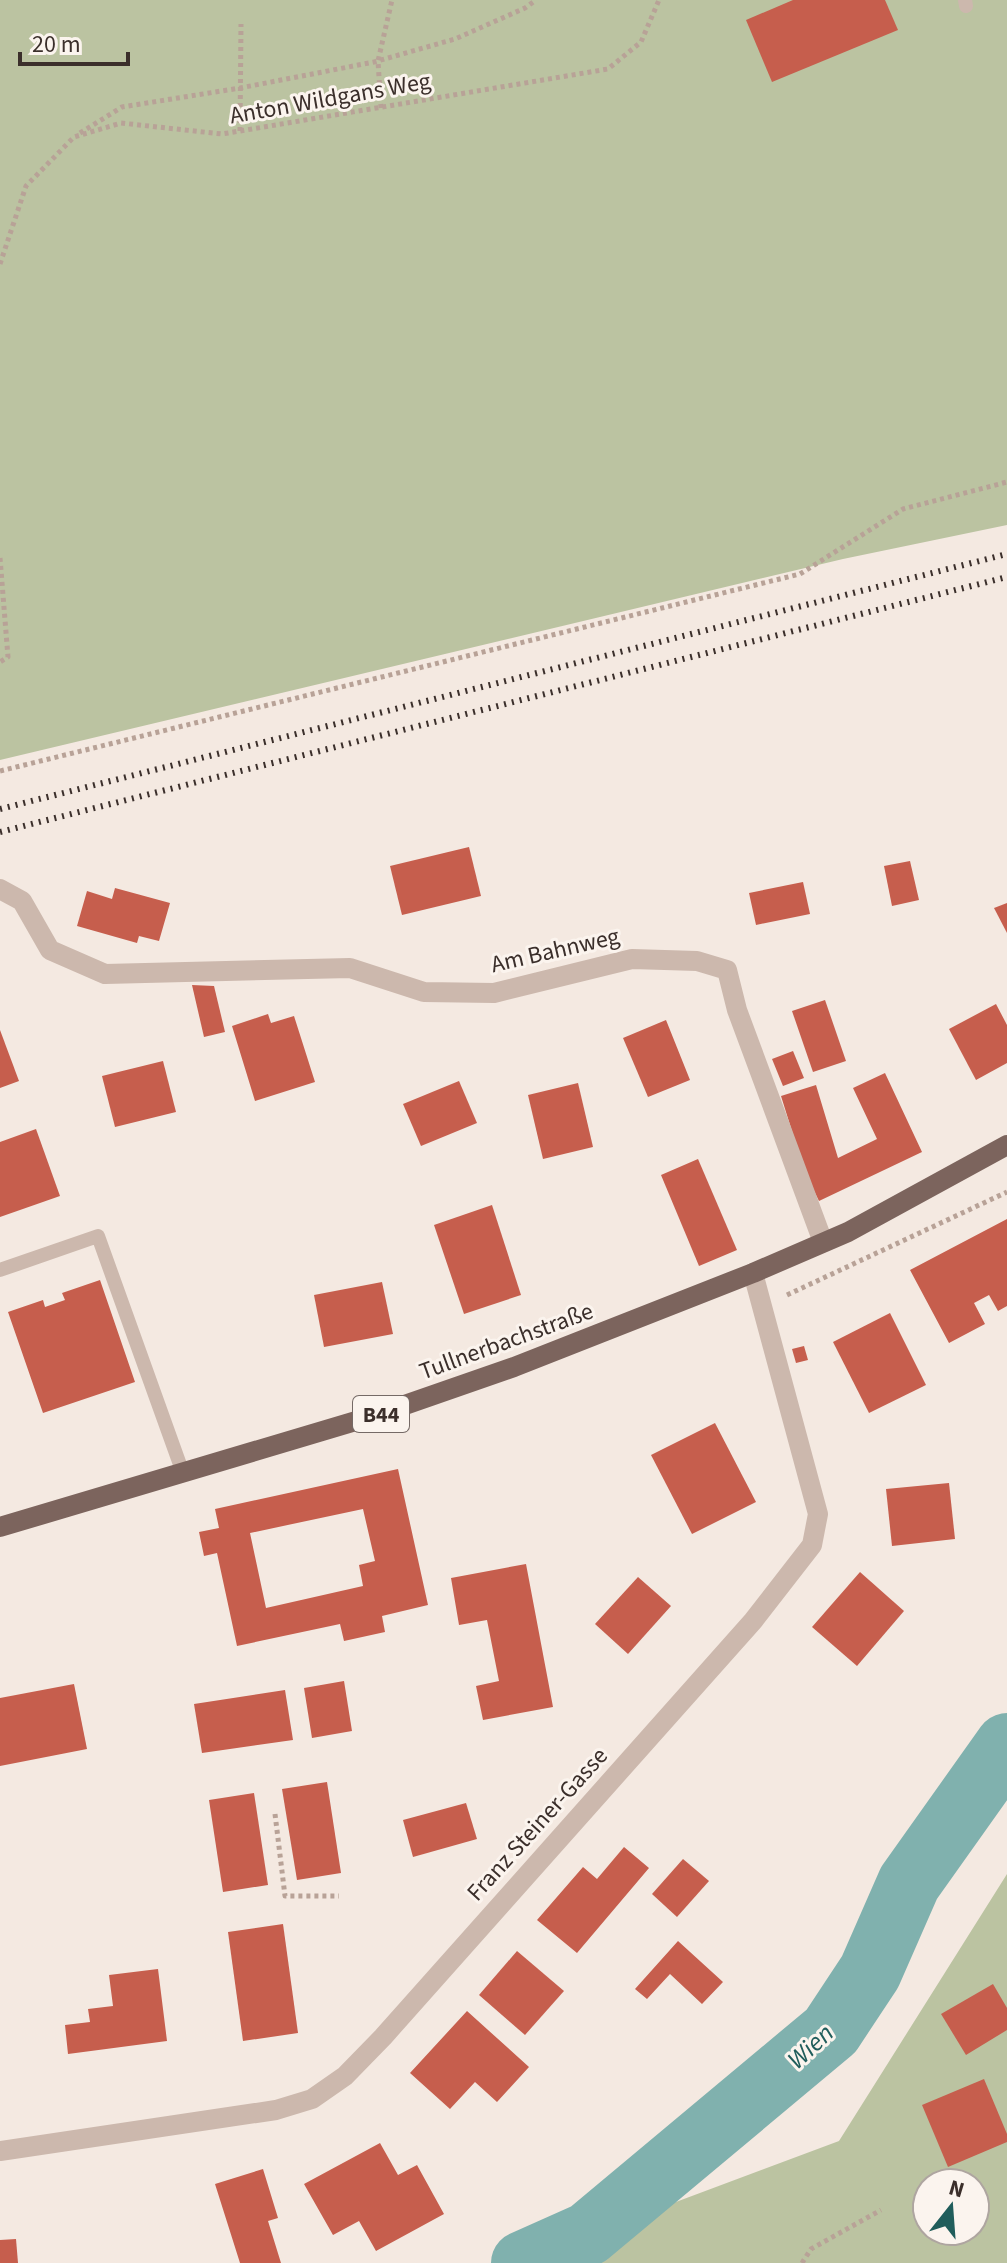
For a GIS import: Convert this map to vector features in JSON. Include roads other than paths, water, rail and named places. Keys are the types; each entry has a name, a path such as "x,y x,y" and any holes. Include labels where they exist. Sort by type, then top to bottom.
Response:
{"main road":[{"name":"Tullnerbachstraße","path":"0,1527 376,1415 514,1367 753,1273 848,1232 1007,1145"}],"street":[{"name":"Am Bahnweg","path":"0,889 22,901 50,950 105,974 350,968 424,992 494,993 632,959 697,961 727,970 737,1010 823,1242"},
{"name":"Franz Steiner-Gasse","path":"0,2151 276,2110 312,2099 345,2076 753,1621 812,1545 818,1514 753,1273"}],"lane":[{"path":"0,1270 98,1236 183,1473"}],"waterway":[{"name":"Wien","path":"523,2263 588,2234 831,2031 870,1972 909,1883 1007,1745"}],"railway":[{"path":"0,809 1007,554"},
{"path":"0,832 1007,577"}]}
